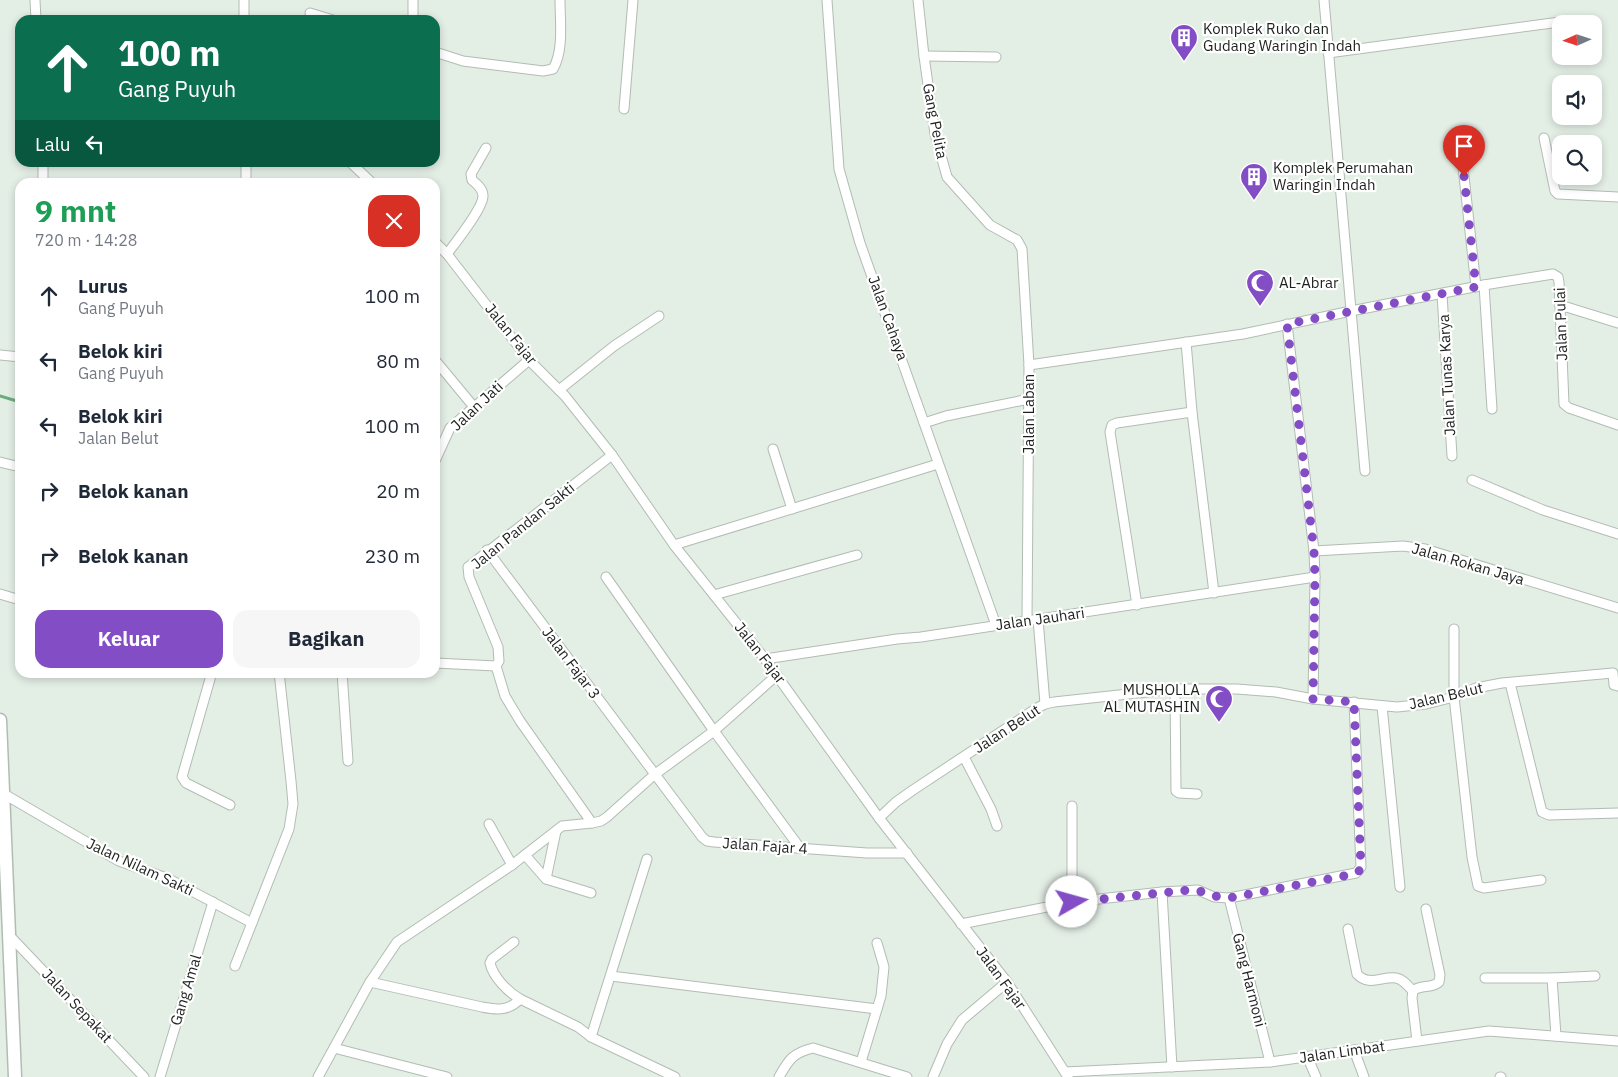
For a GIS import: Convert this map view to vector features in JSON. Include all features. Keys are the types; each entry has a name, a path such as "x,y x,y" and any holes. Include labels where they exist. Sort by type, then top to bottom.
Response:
{"main road":[{"path":"0,720 4,794 6,940 15,1077"}],"street":[{"path":"35,0 36,15"},
{"path":"244,0 244,15"},
{"path":"413,0 413,15"},
{"path":"440,54 463,61 542,71 553,69 559,52 560,0"},
{"path":"624,109 633,0"},
{"name":"Jalan Cahaya","path":"826,0 839,169 860,243 996,625"},
{"name":"Gang Pelita","path":"918,0 935,134 947,177 990,226"},
{"path":"1324,0 1365,471"},
{"path":"310,13 317,15"},
{"path":"1328,53 1552,23"},
{"path":"924,56 996,56"},
{"path":"1544,138 1554,188 1558,194 1618,197"},
{"path":"1460,139 1480,286 1492,409"},
{"path":"447,254 482,205 483,194 479,186 472,180 471,174 486,148"},
{"path":"355,167 367,178"},
{"name":"Jalan Laban","path":"990,226 1017,240 1022,249 1029,365 1027,620"},
{"name":"Jalan Fajar","path":"440,247 529,360 585,419 674,545 765,659 879,818 1007,982 1066,1074"},
{"name":"Jalan Pulai","path":"1029,365 1243,334 1480,286 1556,275 1559,282 1564,404 1569,408 1618,425"},
{"name":"Jalan Tunas Karya","path":"1442,294 1452,456"},
{"path":"1560,305 1618,323"},
{"path":"559,390 614,346 658,316"},
{"path":"1287,324 1314,551 1313,699"},
{"path":"1186,342 1192,412 1214,593"},
{"path":"0,355 15,356"},
{"name":"Jalan Jati","path":"440,450 450,428 529,360"},
{"path":"440,366 474,407"},
{"path":"924,423 946,416 1029,399"},
{"path":"1137,605 1110,432 1112,425 1117,423 1192,412"},
{"path":"773,449 792,508"},
{"name":"Jalan Pandan Sakti","path":"496,666 499,661 498,647 470,577 468,567 612,455"},
{"path":"0,462 15,466"},
{"path":"674,545 938,464"},
{"path":"1472,480 1543,510 1618,534"},
{"name":"Jalan Rokan Jaya","path":"1314,551 1403,546 1425,549 1618,608"},
{"name":"Jalan Fajar 3","path":"488,550 654,775"},
{"path":"714,595 857,555"},
{"path":"606,577 714,731 800,848"},
{"name":"Jalan Jauhari","path":"765,659 1315,577"},
{"path":"0,594 15,598"},
{"path":"1038,619 1044,704"},
{"path":"1454,629 1454,697 1472,857 1478,886 1484,888 1542,880"},
{"path":"440,663 496,666 506,696 520,721 592,823"},
{"name":"Jalan Belut","path":"879,818 896,802 1044,704 1175,689 1237,689 1397,707 1426,704 1454,697 1476,688 1613,673 1614,685 1618,686"},
{"path":"318,1077 370,982 397,942 512,865 562,826 592,823 607,817 654,775 714,731 777,676"},
{"path":"210,678 182,777 186,783 230,805"},
{"path":"235,966 289,829 292,780 280,678"},
{"path":"342,678 348,761"},
{"path":"1510,683 1542,812 1549,815 1618,813"},
{"path":"1175,689 1176,791 1179,793 1196,794"},
{"path":"962,924 1072,902 1162,892 1198,890 1214,897 1229,898 1344,876 1359,871 1361,867 1354,702"},
{"path":"1382,706 1400,887"},
{"path":"964,757 991,809 997,826"},
{"name":"Jalan Fajar 4","path":"654,775 707,841 867,853 907,854"},
{"name":"Jalan Nilam Sakti","path":"4,794 119,861 169,879 252,923"},
{"path":"1072,806 1072,902"},
{"path":"489,824 512,865"},
{"path":"546,879 556,830"},
{"path":"525,855 546,879 591,893"},
{"path":"592,1037 615,957 647,859"},
{"path":"1162,892 1172,1067"},
{"name":"Gang Harmoni","path":"1229,898 1270,1062"},
{"name":"Gang Amal","path":"160,1077 212,902"},
{"path":"1418,1041 1412,998 1413,991 1416,987 1436,985 1439,982 1440,975 1426,909"},
{"path":"1348,929 1357,974 1362,979 1369,981 1396,978 1404,981 1413,991"},
{"name":"Jalan Sepakat","path":"6,940 134,1073 144,1077"},
{"path":"514,942 492,959 490,963 491,968 512,994 578,1027 592,1037 675,1077"},
{"path":"861,1062 881,996 884,967 877,943"},
{"path":"611,976 877,1009"},
{"path":"1485,978 1594,976"},
{"path":"1552,978 1556,1036"},
{"path":"370,982 496,1010 506,1009 520,999"},
{"path":"933,1077 947,1044 962,1020 1007,982"},
{"name":"Jalan Limbat","path":"1066,1074 1270,1062 1490,1031 1618,1041"},
{"path":"334,1048 447,1077"},
{"path":"779,1077 788,1061 799,1052 814,1048 907,1077"},
{"path":"1354,1050 1364,1077"},
{"path":"1307,1056 1316,1077"}],"waterway":[{"path":"0,396 15,400"}],"place":[{"name":"Komplek Ruko dan Gudang Waringin Indah","path":"1184,62"},
{"name":"Komplek Perumahan Waringin Indah","path":"1254,201"},
{"name":"AL-Abrar","path":"1260,307"},
{"name":"MUSHOLLA AL MUTASHIN","path":"1219,723"}],"route":[{"path":"1072,902 1190,890 1206,892 1214,897 1229,898 1344,876 1359,871 1361,867 1354,702 1313,699 1314,551 1287,324 1476,287 1464,176"}]}
